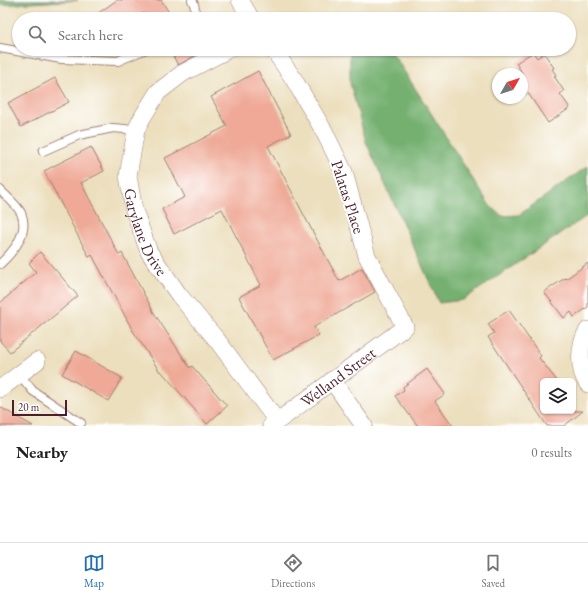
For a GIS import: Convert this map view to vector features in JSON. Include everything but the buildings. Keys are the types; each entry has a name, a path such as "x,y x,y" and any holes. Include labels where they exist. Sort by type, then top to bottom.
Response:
{"street":[{"path":"240,0 247,12"},
{"name":"Garylane Drive","path":"216,56 182,74 158,92 136,130 128,176 134,210 149,252 171,284 217,340 274,423"},
{"name":"Palatas Place","path":"278,56 293,78 321,126 344,172 366,256 405,327"},
{"name":"Welland Street","path":"274,423 405,327"},
{"path":"588,330 583,338 581,366 584,379 588,384"},
{"path":"0,389 37,361"},
{"path":"332,380 364,426"}],"lane":[{"path":"192,0 195,6 194,12"},
{"path":"0,48 12,50"},
{"path":"49,56 118,61 130,56"},
{"path":"43,151 79,135 113,128 136,130"},
{"path":"0,190 16,206 21,214 23,222 22,231 15,249 0,264"},
{"path":"19,374 33,391 81,423"}],"green space":[{"path":"0,0 78,0 0,5"},
{"path":"350,56 394,56 490,206 502,216 519,215 588,166 588,215 463,300 439,303 366,142 350,83"}]}
